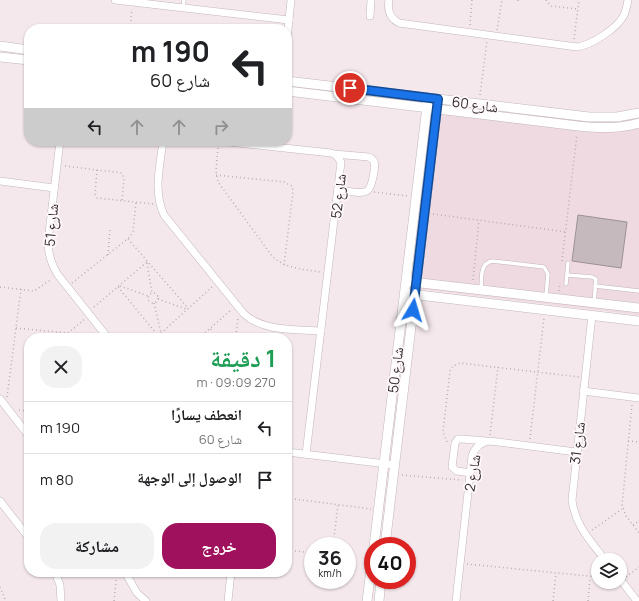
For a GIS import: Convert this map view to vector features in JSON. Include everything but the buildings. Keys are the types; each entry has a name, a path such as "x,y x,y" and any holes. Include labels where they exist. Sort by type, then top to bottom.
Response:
{"street":[{"path":"115,0 289,20"},
{"path":"289,24 291,0"},
{"path":"370,16 371,0"},
{"path":"388,0 390,14 392,18 399,23 574,47 591,43 616,25 624,16 628,0"},
{"path":"0,46 24,49"},
{"path":"0,57 24,59"},
{"name":"شارع 60","path":"292,82 594,118 617,117 639,113"},
{"name":"شارع 60","path":"292,92 578,126 608,128 628,126 639,123"},
{"name":"شارع 50","path":"375,537 428,98"},
{"name":"شارع 50","path":"386,537 438,99"},
{"name":"شارع 51","path":"59,146 48,247 52,264 58,275 104,333"},
{"path":"163,146 158,186 160,204 164,215 238,307 249,318 260,324 271,327 321,331"},
{"name":"شارع 52","path":"233,146 331,153 336,155 341,162 306,454"},
{"path":"331,153 368,157 374,162 372,184 366,191 338,190"},
{"path":"0,181 54,188"},
{"path":"406,281 639,308"},
{"path":"404,294 639,321"},
{"path":"594,303 603,311 592,316 583,312 582,307 584,304 594,303"},
{"name":"شارع 31","path":"592,316 576,452 572,500 577,521 600,553"},
{"path":"583,391 636,397"},
{"path":"2,403 24,430"},
{"path":"471,472 457,471 452,466 454,445 460,439 490,441"},
{"name":"شارع 2","path":"456,601 472,456 476,449 482,443 490,441 576,452"},
{"path":"292,453 384,463 394,469"},
{"path":"0,502 24,532"},
{"path":"57,577 60,585 61,601"},
{"path":"128,577 137,593 146,601"},
{"path":"228,601 230,577"},
{"path":"627,588 637,601"},
{"path":"367,601 369,589"},
{"path":"379,601 380,589"}],"lane":[{"path":"183,8 184,0"},
{"path":"476,289 485,264 490,261 541,266 546,269 548,274 546,297"},
{"path":"566,284 568,263"},
{"path":"567,275 596,279 594,303"},
{"path":"596,286 639,291"}],"path":[{"path":"469,33 472,0"},
{"path":"496,37 502,0"},
{"path":"546,0 551,6 578,9"},
{"path":"574,47 578,0"},
{"path":"131,24 133,2"},
{"path":"478,104 488,36"},
{"path":"562,262 578,126"},
{"path":"219,146 216,175 218,182 272,256 284,265 328,273"},
{"path":"57,166 122,173 124,178 122,201"},
{"path":"97,170 95,194 99,198 160,204"},
{"path":"216,175 284,182 292,186 294,192 284,265"},
{"path":"366,191 416,197"},
{"path":"68,287 128,239 133,231 136,202"},
{"path":"425,213 566,232"},
{"path":"476,289 479,220"},
{"path":"108,255 110,229"},
{"path":"128,239 188,309"},
{"path":"16,328 68,333 119,286 148,262"},
{"path":"148,262 152,293"},
{"path":"0,287 36,291 58,275"},
{"path":"558,299 561,276"},
{"path":"161,333 218,281"},
{"path":"119,286 148,296"},
{"path":"119,286 156,333"},
{"path":"2,403 16,328 20,289"},
{"path":"148,296 152,293"},
{"path":"152,293 157,294 158,299"},
{"path":"148,296 149,301 154,303"},
{"path":"158,299 188,309"},
{"path":"154,303 158,299"},
{"path":"154,303 160,333"},
{"path":"204,333 238,307"},
{"path":"236,333 238,307"},
{"path":"529,446 545,310"},
{"path":"210,333 211,328"},
{"path":"454,445 445,439 443,432 451,369 455,364 460,363 498,367 585,378"},
{"path":"490,441 498,367"},
{"path":"636,397 628,441 622,509 639,533"},
{"path":"628,441 639,442"},
{"path":"394,469 470,481"},
{"path":"292,499 378,509"},
{"path":"334,537 338,505"},
{"path":"586,535 622,509"},
{"path":"633,525 639,520"},
{"path":"292,551 304,552"},
{"path":"460,563 590,576 588,601"},
{"path":"627,576 639,567"},
{"path":"553,601 556,573"},
{"path":"114,601 116,577"},
{"path":"0,587 6,601"}],"shaded area":[{"path":"433,104 594,122 618,122 639,118 639,315 411,288"}],"route":[{"path":"350,88 438,99 413,310"}]}
